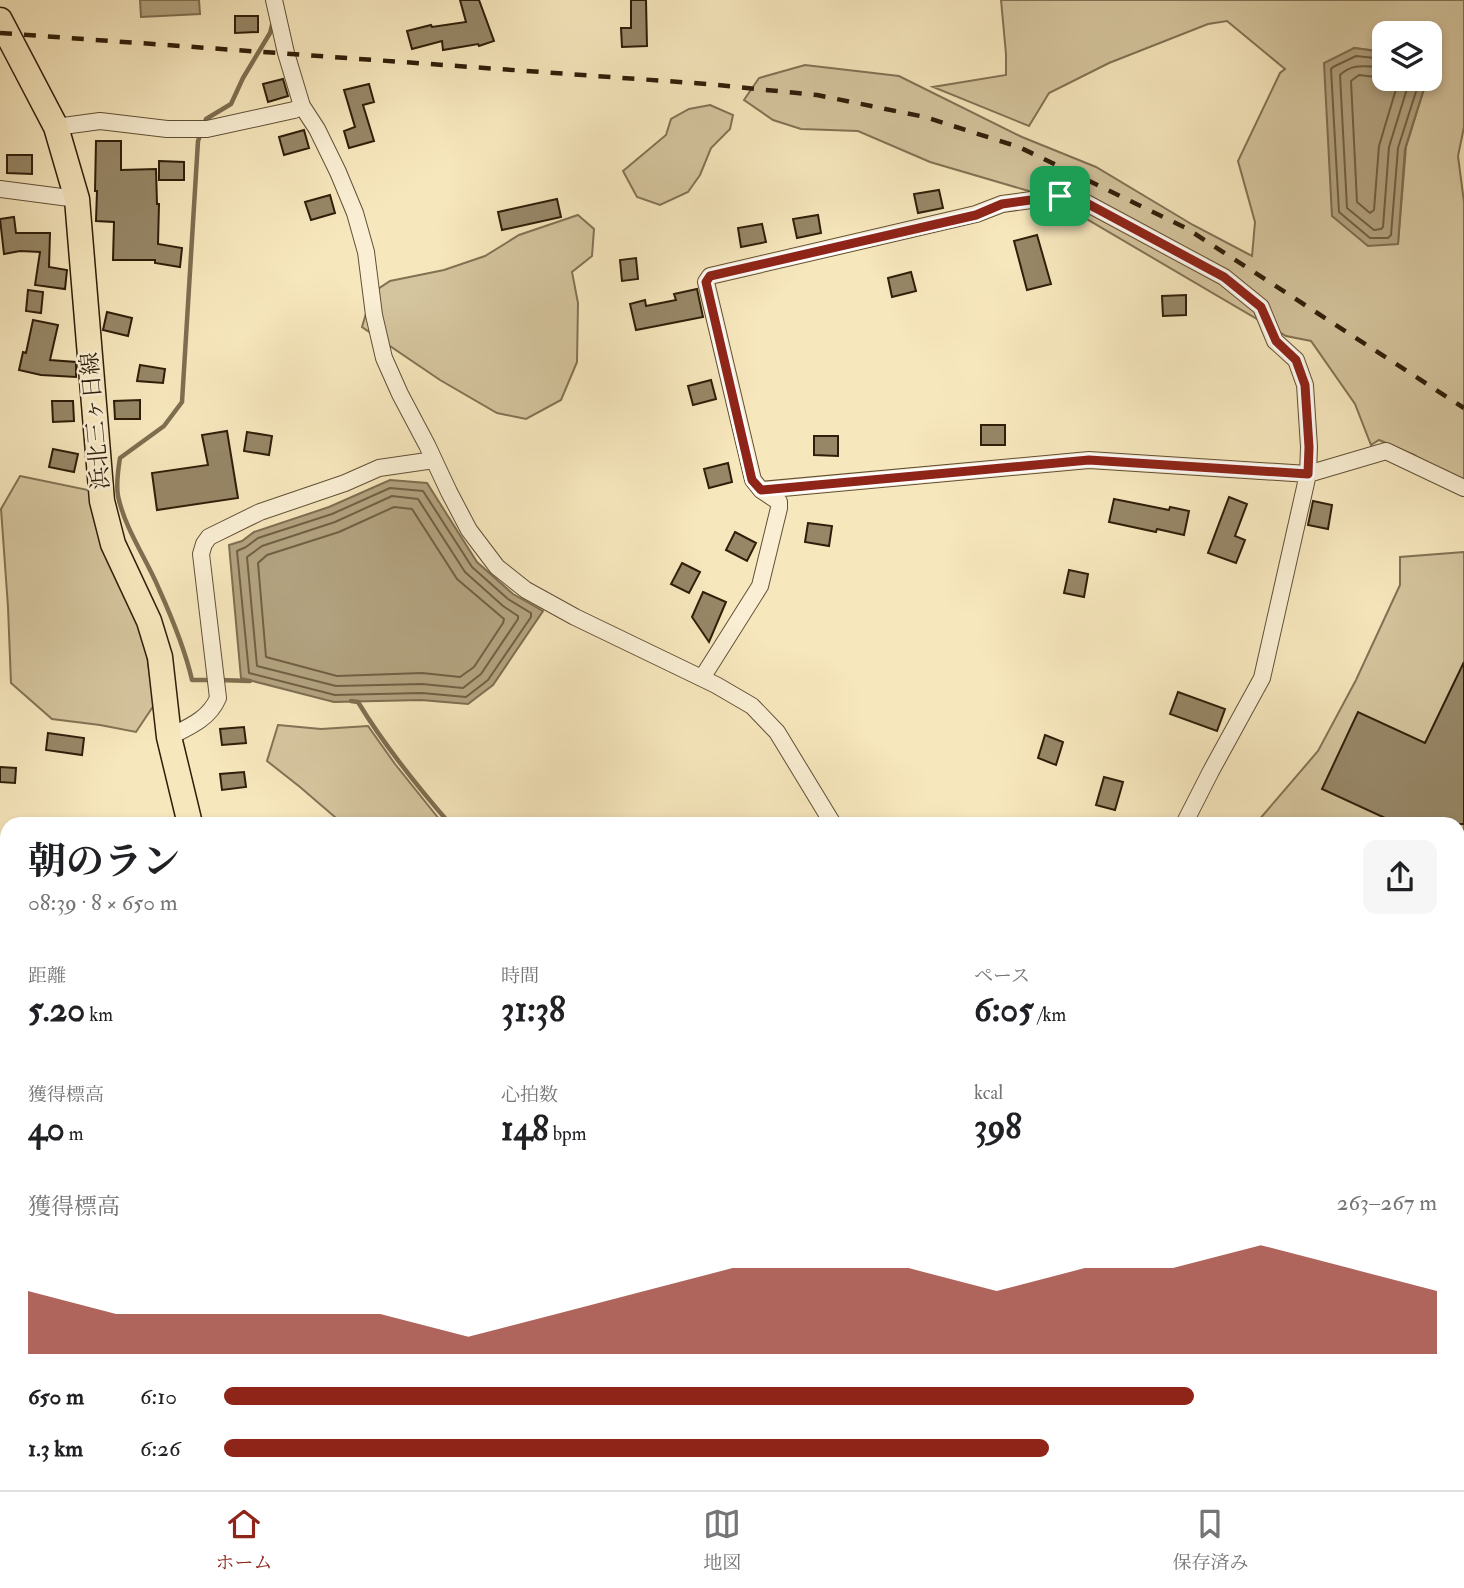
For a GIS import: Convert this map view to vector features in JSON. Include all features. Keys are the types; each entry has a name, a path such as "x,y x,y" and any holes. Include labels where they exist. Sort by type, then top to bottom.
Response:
{"main road":[{"name":"浜北三ヶ日線","path":"0,20 8,54 56,128 77,199 102,501 113,544 149,621 160,657 169,737 188,817"}],"street":[{"path":"274,0 302,106 338,172 355,213 366,252 374,315 384,358 469,530 497,567 526,590 752,706 777,732 828,817"},
{"path":"56,128 100,121 167,130 199,129 295,110 302,106"},
{"path":"0,190 77,199"},
{"path":"702,678 760,586 779,508 779,502 752,480 706,282 710,276 976,215 1002,204 1060,196 1079,199 1224,277 1261,307 1276,341 1296,360 1305,385 1308,474 1262,678 1188,817"},
{"path":"761,490 1089,460 1308,474 1386,451 1464,488"},
{"path":"169,737 200,721 214,708 218,698 201,554 209,537 260,512 345,483 379,468 434,460"}],"shaded area":[{"path":"1001,0 1464,0 1464,127 1458,156 1464,202 1464,485 1414,455 1379,440 1371,445 1355,404 1311,341 1286,336 1049,197 930,162 858,131 801,129 773,120 744,100 759,78 805,65 899,76 1022,137 1096,167 1193,225 1252,256 1255,222 1238,161 1280,73 1285,69 1227,21 1208,24 1109,63 1049,93 1029,126 933,87 1006,75","holes":["1372,21 1442,21 1442,91 1423,91 1406,147 1398,244 1354,48 1372,50"]},
{"path":"710,105 733,115 730,129 711,148 700,175 688,192 660,205 637,197 623,171 666,135 671,119 689,109"},
{"path":"578,215 594,229 592,256 572,272 578,303 577,362 561,400 526,419 497,413 440,380 362,327 372,293 390,281 444,270 485,256 519,235"},
{"path":"20,476 93,491 139,599 154,705 136,732 52,719 11,683 1,509"},
{"path":"1464,552 1464,817 1261,817 1318,751 1356,680 1400,585 1400,557"},
{"path":"278,725 321,729 368,726 437,817 335,817 267,761"}],"water":[{"path":"140,0 199,0 200,14 141,17"},
{"path":"1354,48 1372,50 1372,91 1423,91 1405,149 1398,244 1368,246 1332,216 1324,63"},
{"path":"390,480 427,483 477,562 513,594 543,611 493,685 468,704 421,700 334,702 241,678 229,545 242,541 254,532 329,507"}],"building":[{"path":"460,0 479,0 494,41 479,46 443,50 442,41 412,49 407,31 431,25 466,22"},
{"path":"631,0 646,0 647,46 622,47 621,28 631,28"},
{"path":"235,16 258,16 258,32 235,33"},
{"path":"283,79 288,96 268,102 263,84"},
{"path":"369,84 374,102 363,105 374,141 349,148 344,131 355,127 344,90"},
{"path":"304,130 309,148 284,155 279,137"},
{"path":"96,141 121,141 121,170 156,169 158,244 182,248 180,267 155,263 155,260 113,260 114,222 96,221"},
{"path":"7,155 32,155 32,174 7,173"},
{"path":"159,161 184,162 184,180 159,180"},
{"path":"939,190 943,208 918,213 914,194"},
{"path":"330,195 335,213 311,220 305,202"},
{"path":"557,199 561,217 502,230 498,212"},
{"path":"818,215 821,233 797,238 793,219"},
{"path":"14,217 16,233 50,233 49,267 67,270 65,289 35,285 40,252 20,251 4,254 0,219"},
{"path":"762,224 766,242 741,247 738,228"},
{"path":"1037,235 1051,284 1027,290 1014,241"},
{"path":"636,258 638,279 622,281 620,260"},
{"path":"911,272 916,291 892,297 888,278"},
{"path":"697,289 703,317 636,330 630,304 645,300 646,306 676,300 674,294"},
{"path":"28,290 43,292 41,313 26,311"},
{"path":"1186,295 1186,315 1163,316 1162,296"},
{"path":"107,312 132,318 128,336 103,330"},
{"path":"33,320 58,325 50,360 76,362 76,377 41,375 19,370 23,352 26,353"},
{"path":"140,365 165,369 163,383 137,381"},
{"path":"711,380 716,399 693,405 688,386"},
{"path":"140,400 140,419 115,419 114,401"},
{"path":"52,401 73,401 74,421 53,422"},
{"path":"981,425 1005,425 1005,445 981,445"},
{"path":"227,431 238,498 157,510 152,473 208,465 202,435"},
{"path":"247,432 272,436 269,455 244,451"},
{"path":"814,436 838,436 838,456 814,455"},
{"path":"53,449 78,454 74,472 49,467"},
{"path":"728,463 732,482 709,488 704,469"},
{"path":"1229,497 1247,504 1235,536 1245,540 1236,563 1208,553"},
{"path":"1114,499 1169,510 1170,507 1189,511 1184,535 1109,522"},
{"path":"1313,501 1332,505 1328,529 1308,525"},
{"path":"808,523 832,526 829,546 805,542"},
{"path":"735,532 756,543 747,561 726,550"},
{"path":"682,563 700,572 689,593 671,584"},
{"path":"1069,570 1088,574 1084,597 1064,593"},
{"path":"703,592 726,602 709,642 692,617"},
{"path":"1464,662 1464,817 1383,817 1322,789 1358,712 1425,743"},
{"path":"1178,692 1225,709 1217,731 1170,714"},
{"path":"244,727 246,743 222,745 220,729"},
{"path":"48,733 84,738 82,755 46,750"},
{"path":"1045,735 1063,742 1056,765 1038,758"},
{"path":"0,767 16,768 15,783 0,782"},
{"path":"244,772 246,787 222,790 220,774"},
{"path":"1104,777 1123,782 1115,810 1096,805"}],"waterway":[{"path":"204,124 206,119 231,104 270,33 273,21"},
{"path":"201,133 198,141 182,402 164,426 120,458 117,487 121,508 169,611 192,680 212,680"},
{"path":"220,680 250,681"},
{"path":"351,701 358,702 401,765 444,817"}],"railway":[{"path":"0,33 707,84 817,95 925,117 1019,147 1186,228 1464,408"}],"route":[{"path":"1060,196 1079,199 1224,277 1261,307 1276,341 1296,360 1305,385 1308,474 1089,460 761,490 752,480 706,282 710,276 976,215 1002,204 1060,196"}]}
